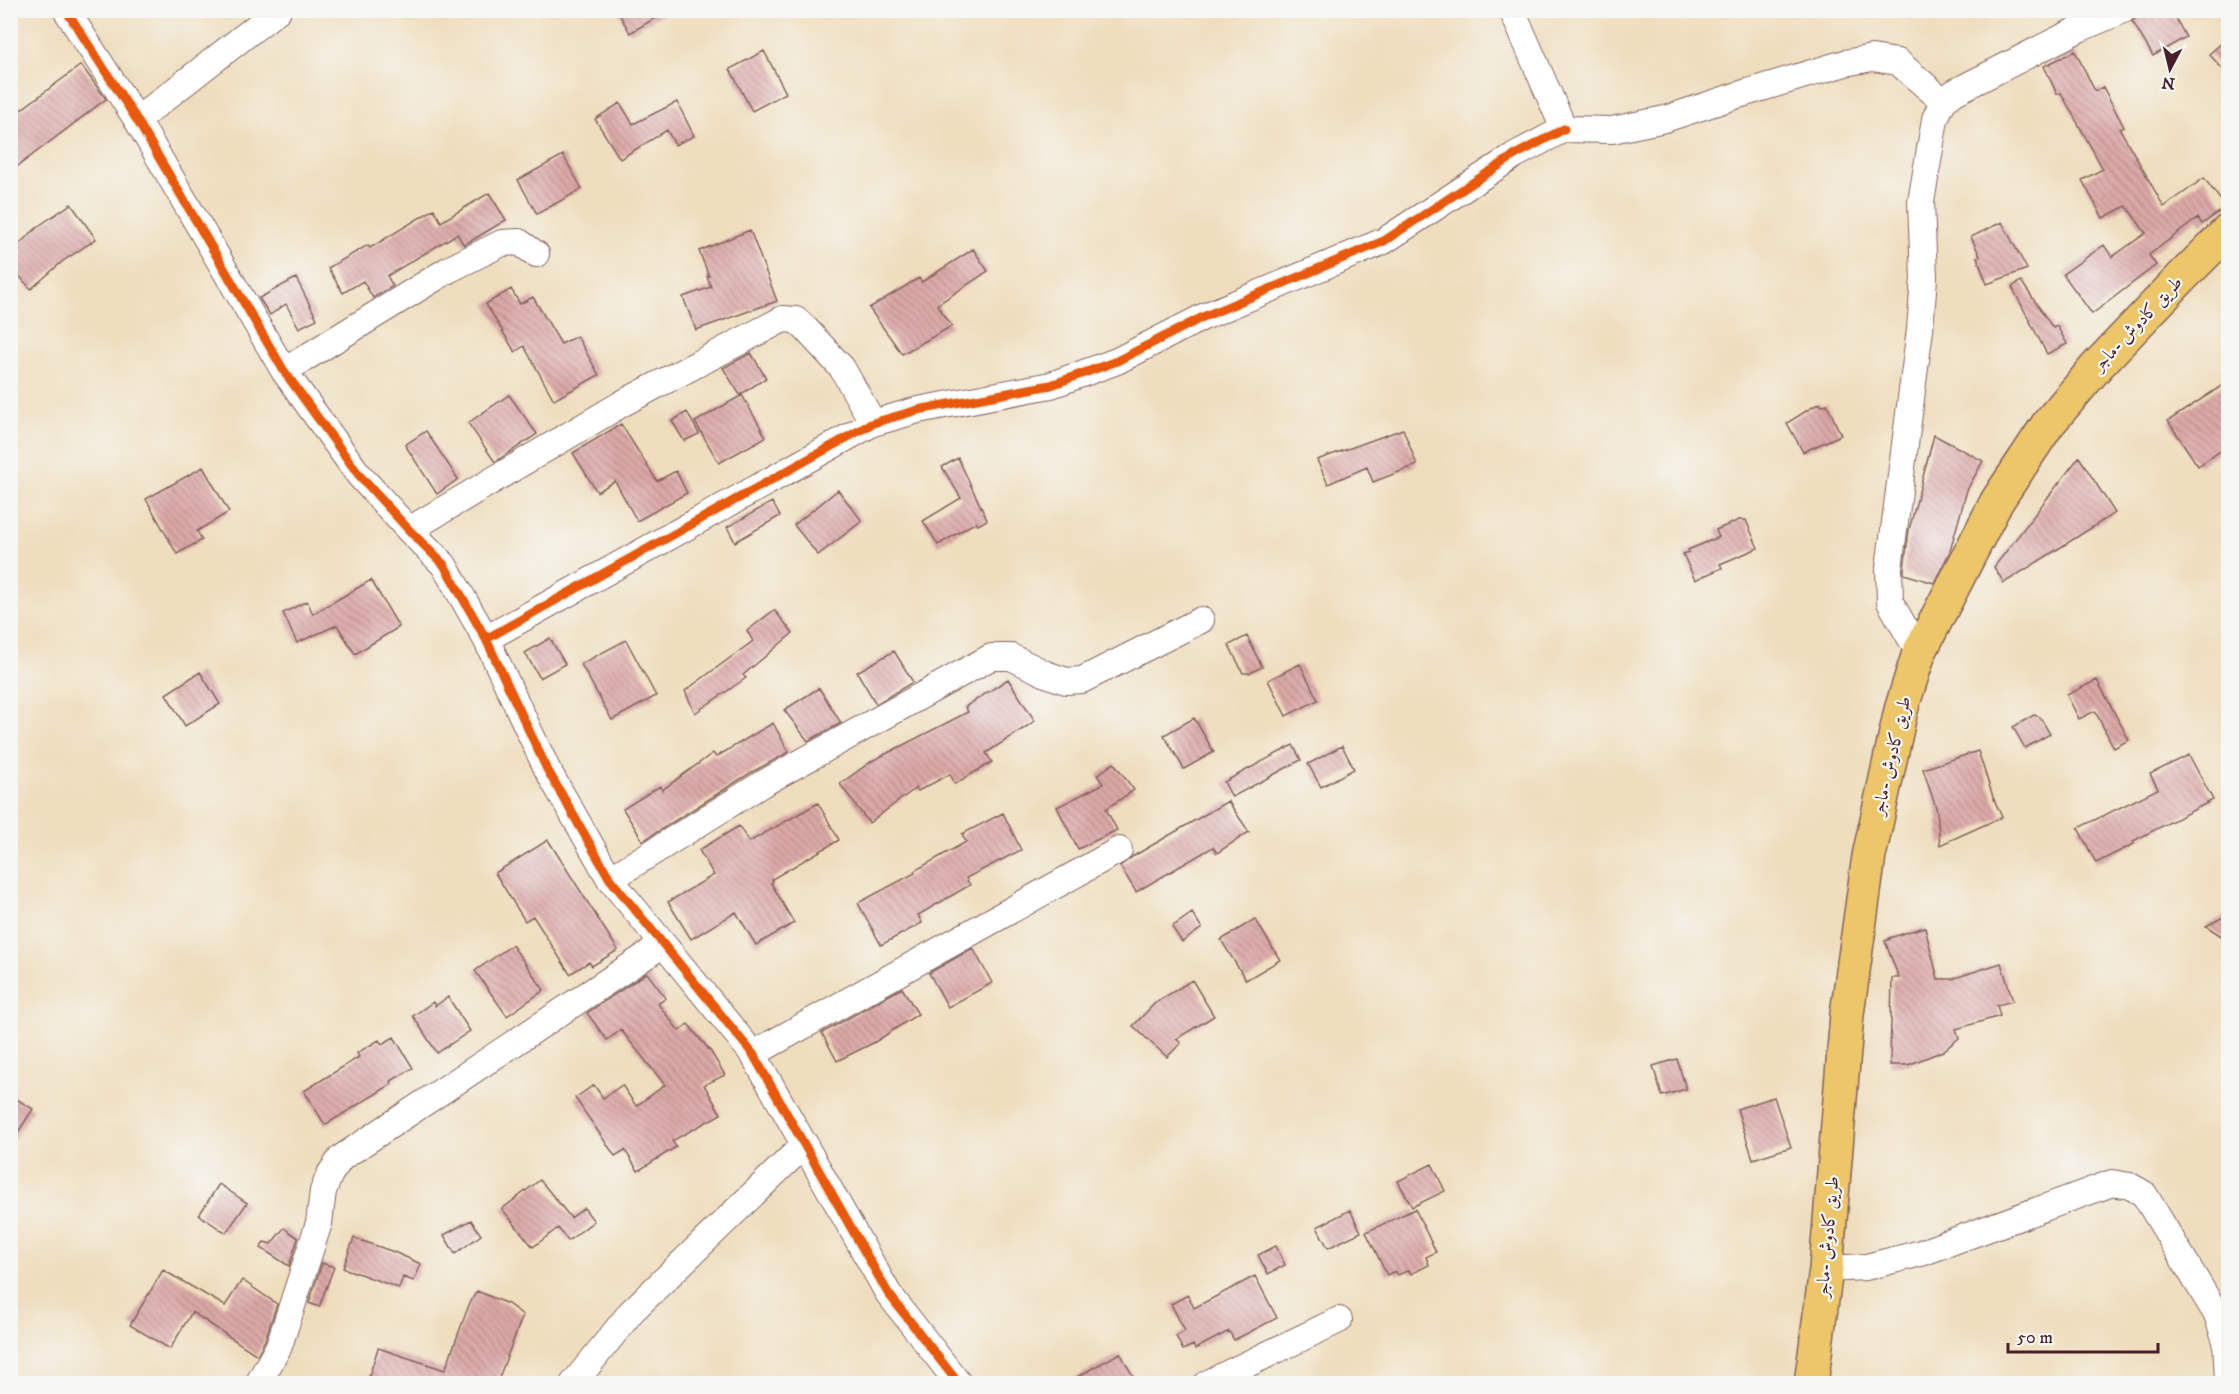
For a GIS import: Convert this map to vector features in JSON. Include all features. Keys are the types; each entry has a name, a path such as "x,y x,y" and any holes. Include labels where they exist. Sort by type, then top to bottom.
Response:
{"highway":[{"name":"طريق كادوش -ماجر","path":"1811,1383 1826,1269 1847,1014 1869,856 1901,710 1919,653 1997,501 2048,423 2098,365 2182,276 2229,231"}],"street":[{"path":"66,10 137,120 284,371 359,475 444,565 486,639 547,769 610,879 753,1054 888,1293 959,1383"},
{"path":"137,120 278,10"},
{"path":"1512,10 1564,129"},
{"path":"1919,653 1890,602 1889,568 1920,329 1924,278 1922,202 1935,119 1943,101 1955,92 2079,29 2123,10"},
{"path":"486,639 873,423 918,411 1051,385 1117,361 1203,317 1384,241 1515,155 1564,129 1612,130 1665,119 1845,63 1872,58 1898,62 1943,101"},
{"path":"284,371 448,270 502,243 519,242 536,254"},
{"path":"409,530 623,403 783,319 796,320 805,327 842,368 873,423"},
{"path":"610,879 762,784 991,657 1011,657 1066,681 1082,680 1201,620"},
{"path":"753,1054 1119,850"},
{"path":"258,1383 279,1346 319,1223 323,1191 340,1158 662,945"},
{"path":"573,1383 632,1311 805,1144"},
{"path":"1826,1269 1866,1267 1920,1253 2112,1184 2130,1186 2144,1194 2217,1315 2226,1341 2228,1380 2226,1383"},
{"path":"1206,1383 1339,1320"}],"building":[{"path":"617,10 669,10 630,33"},
{"path":"2148,10 2171,10 2186,37 2153,56 2132,21"},
{"path":"2229,37 2229,76 2209,54"},
{"path":"764,51 786,93 752,111 730,69"},
{"path":"2075,51 2095,91 2103,87 2124,127 2120,129 2164,207 2204,178 2226,207 2202,224 2198,218 2149,255 2156,265 2092,314 2063,274 2104,245 2112,257 2146,233 2126,206 2103,218 2082,180 2103,169 2061,93 2057,94 2044,66"},
{"path":"81,65 106,99 10,172 10,118"},
{"path":"677,102 694,136 675,145 667,130 620,159 595,119 620,103 633,124"},
{"path":"563,155 582,189 537,214 518,180"},
{"path":"489,193 506,220 464,245 457,234 387,276 393,286 373,298 363,281 343,293 328,268 368,245 370,248 434,209 441,222"},
{"path":"71,204 96,239 63,261 31,289 10,266 10,252 40,225"},
{"path":"2002,222 2027,269 1987,284 1977,257 1980,256 1971,237"},
{"path":"750,230 777,301 696,330 683,297 711,287 699,251"},
{"path":"973,249 988,271 937,305 952,326 902,354 869,308 919,278 922,282"},
{"path":"296,278 317,319 299,328 286,304 270,315 259,298"},
{"path":"2021,281 2053,328 2057,326 2067,344 2047,354 2012,287"},
{"path":"511,289 520,304 533,297 561,344 577,336 599,375 554,400 524,346 515,352 486,304"},
{"path":"751,353 766,378 740,395 723,368"},
{"path":"2229,381 2229,445 2198,466 2168,421"},
{"path":"509,395 537,434 495,462 468,423"},
{"path":"742,395 766,437 719,463 695,422"},
{"path":"1819,403 1822,406 1827,404 1841,435 1803,452 1787,423"},
{"path":"687,412 699,434 684,441 672,421"},
{"path":"621,424 657,481 676,471 687,493 637,521 615,481 597,492 573,453"},
{"path":"1403,429 1417,465 1373,482 1367,467 1328,484 1317,460"},
{"path":"426,431 458,479 437,494 405,445"},
{"path":"1934,435 1983,461 1967,490 1950,551 1934,583 1904,574 1904,569 1909,530"},
{"path":"2079,457 2115,513 2004,583 1994,567"},
{"path":"958,458 987,520 978,525 976,522 938,545 923,521 961,498 942,467"},
{"path":"203,467 229,512 197,531 202,540 177,554 146,499"},
{"path":"838,490 862,521 818,555 794,525"},
{"path":"772,502 780,516 735,542 727,527"},
{"path":"1739,520 1746,520 1758,548 1720,564 1722,568 1695,580 1683,554 1719,537 1716,530"},
{"path":"371,580 399,627 355,654 337,625 297,643 283,613 307,601 313,614"},
{"path":"774,610 793,633 743,675 746,678 695,713 685,691 753,641 747,631"},
{"path":"1247,636 1262,667 1250,673 1243,673 1229,645"},
{"path":"550,638 565,664 540,678 525,653"},
{"path":"626,640 656,696 612,720 581,664"},
{"path":"894,651 913,682 876,704 857,672"},
{"path":"1300,664 1318,700 1286,716 1268,680"},
{"path":"200,672 220,704 185,726 166,694"},
{"path":"1008,679 1035,721 986,753 992,762 955,784 950,774 918,791 916,788 869,823 840,784 872,761 968,712 965,707"},
{"path":"2097,680 2129,740 2114,748 2095,711 2079,719 2067,695"},
{"path":"819,688 841,723 808,741 784,710"},
{"path":"2034,715 2040,717 2050,734 2025,748 2013,727"},
{"path":"1194,718 1214,752 1184,769 1164,735"},
{"path":"773,723 789,752 752,772 643,841 623,809 660,786 662,790 713,753 716,757"},
{"path":"1293,745 1301,760 1232,797 1224,782"},
{"path":"1342,746 1354,769 1321,787 1308,764"},
{"path":"1978,751 2002,817 1940,845 1937,811 1923,769"},
{"path":"2189,755 2213,800 2133,841 2134,844 2096,863 2078,828 2158,789 2150,774"},
{"path":"1114,763 1134,790 1106,809 1117,830 1078,849 1057,807 1103,784 1097,775"},
{"path":"1228,801 1249,832 1217,853 1213,847 1136,892 1120,866"},
{"path":"818,803 839,840 772,879 771,883 794,923 756,945 736,912 691,939 668,902 714,875 699,850 739,826 749,842"},
{"path":"1003,813 1021,850 966,878 970,885 918,915 922,923 881,945 858,903 915,873 914,871 966,842 962,834"},
{"path":"548,840 618,950 592,966 589,962 570,974 533,916 525,921 495,873"},
{"path":"1192,913 1202,928 1182,942 1172,927"},
{"path":"2229,914 2229,941 2206,926"},
{"path":"1255,919 1280,960 1246,980 1221,940"},
{"path":"1925,928 1938,979 1952,979 2001,963 2013,1001 1997,1005 2000,1016 1956,1029 1959,1038 1943,1051 1908,1065 1890,1065 1892,978 1899,978 1885,941"},
{"path":"512,945 544,990 507,1016 475,971"},
{"path":"973,948 992,983 948,1007 929,973"},
{"path":"647,973 666,998 658,1004 679,1031 688,1024 711,1052 725,1075 704,1085 721,1114 672,1141 676,1147 638,1171 625,1150 615,1156 575,1098 594,1085 603,1098 622,1085 636,1106 665,1085 621,1030 607,1040 587,1013"},
{"path":"1192,980 1214,1016 1176,1039 1181,1043 1167,1057 1133,1026 1155,1003"},
{"path":"902,988 918,1014 875,1042 837,1061 822,1033"},
{"path":"448,997 470,1031 437,1053 413,1016 433,1002 435,1006"},
{"path":"394,1037 413,1068 391,1081 392,1084 325,1125 304,1091 359,1057 357,1053 379,1040 382,1044"},
{"path":"1677,1059 1686,1089 1662,1096 1653,1066"},
{"path":"10,1095 33,1109 10,1145"},
{"path":"1774,1097 1791,1147 1753,1159 1737,1109"},
{"path":"1432,1164 1445,1191 1412,1207 1398,1181"},
{"path":"540,1180 571,1218 584,1208 594,1221 568,1241 558,1228 533,1247 502,1209"},
{"path":"219,1184 247,1203 226,1233 199,1215"},
{"path":"1415,1209 1436,1252 1426,1257 1429,1265 1411,1274 1409,1270 1398,1275 1395,1271 1387,1275 1366,1232"},
{"path":"1350,1210 1361,1232 1328,1248 1317,1227"},
{"path":"471,1220 481,1235 455,1254 444,1235"},
{"path":"284,1228 298,1238 289,1266 261,1248 264,1242 271,1244"},
{"path":"354,1238 421,1264 414,1281 403,1277 399,1288 343,1268"},
{"path":"1276,1246 1285,1265 1268,1274 1258,1255"},
{"path":"322,1263 334,1267 319,1307 309,1303"},
{"path":"163,1270 225,1306 242,1280 277,1304 265,1340 257,1355 192,1312 170,1349 130,1325"},
{"path":"1255,1276 1277,1318 1234,1340 1229,1331 1195,1349 1193,1345 1183,1350 1176,1336 1185,1331 1171,1304 1188,1295 1194,1308"},
{"path":"477,1291 508,1304 523,1315 497,1383 367,1383 378,1348 445,1370 470,1302"},
{"path":"1120,1353 1137,1383 1066,1383"}],"cycle path":[{"path":"66,10 137,120 284,371 359,475 444,565 486,639 547,769 610,879 753,1054 888,1293 959,1384"},
{"path":"486,639 873,423 918,410 1051,385 1117,361 1203,317 1384,241 1515,155 1564,129"}]}
